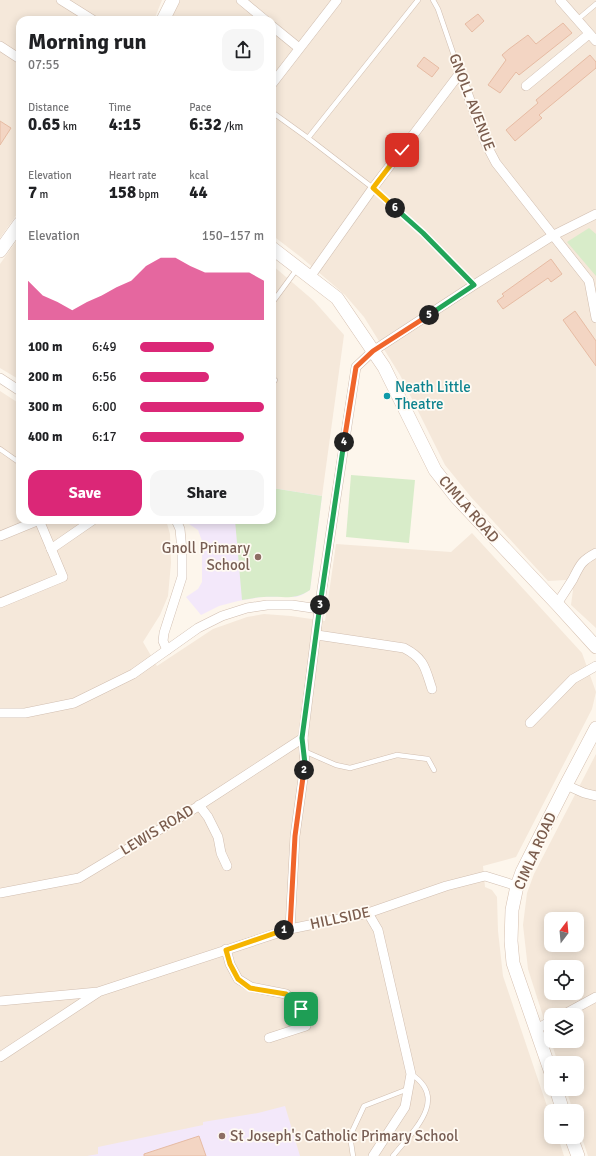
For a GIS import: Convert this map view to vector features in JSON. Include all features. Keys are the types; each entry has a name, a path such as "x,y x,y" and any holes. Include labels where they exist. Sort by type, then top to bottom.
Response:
{"main road":[{"path":"165,16 174,0"},
{"path":"0,251 16,229"},
{"name":"CIMLA ROAD","path":"276,251 337,298 384,367 435,470 456,497 596,647"},
{"name":"CIMLA ROAD","path":"545,1056 513,963 511,941 512,910 517,886 566,785 596,728"},
{"path":"574,1144 578,1156"}],"street":[{"path":"61,0 87,16"},
{"path":"241,0 260,16"},
{"path":"276,79 337,0"},
{"path":"526,86 593,37 560,0"},
{"path":"276,29 299,48"},
{"path":"0,46 16,56"},
{"path":"310,277 373,188 460,73"},
{"name":"GNOLL AVENUE","path":"460,73 486,144 496,163 589,282 596,318"},
{"path":"290,928 295,836 305,764 302,738 319,609 356,367 373,351 474,285 552,236 595,216"},
{"path":"0,378 16,388"},
{"path":"0,536 29,524"},
{"path":"0,603 63,577 41,524"},
{"path":"51,549 87,524"},
{"path":"167,650 163,641 164,633 182,577 182,552 180,529 178,524"},
{"path":"557,604 573,579 578,567 587,558 596,553"},
{"path":"0,713 26,713 74,703 133,674 198,628 222,616 247,608 267,605 319,609"},
{"path":"316,635 404,648 415,654 423,663 432,689"},
{"path":"530,723 573,679 596,666"},
{"name":"LEWIS ROAD","path":"0,893 78,878 199,805 302,738"},
{"path":"566,785 584,793 596,796"},
{"path":"199,805 208,817 218,837 227,866"},
{"name":"HILLSIDE","path":"0,1001 98,992 290,928 368,913 446,886 485,876 517,886"},
{"path":"368,913 378,930 411,1074 405,1107 373,1156"},
{"path":"226,950 230,964 238,979 250,988 286,994 301,1009 306,1026 269,1038"},
{"path":"0,1057 98,992"},
{"path":"577,1008 596,998"},
{"path":"536,1030 544,1025"}],"lane":[{"path":"308,138 418,0"},
{"name":"GNOLL AVENUE","path":"434,0 460,73"},
{"path":"577,20 596,4"},
{"path":"276,115 373,188 423,233 474,285"},
{"path":"276,298 298,268"},
{"path":"0,449 16,460"},
{"path":"304,751 336,766 350,768 396,755 428,759 434,770"},
{"path":"393,1156 423,1117 429,1103 429,1097 425,1087 411,1074"},
{"path":"353,1156 350,1136 364,1106 408,1089"}],"shaded area":[{"path":"0,0 162,0 156,16 16,16 16,216 0,238"},
{"path":"180,0 596,0 596,628 571,605 573,590 566,580 548,581 471,497 445,465 400,375 364,317 345,295 276,238 276,16 172,16"},
{"path":"16,242 16,378 0,368 0,264"},
{"path":"276,268 314,301 344,335 322,496 276,489"},
{"path":"0,391 16,401 16,524 167,524 170,534 171,563 168,596 160,615 143,642 157,666 213,629 247,617 264,614 325,621 336,544 451,552 472,533 582,653 596,692 592,709 516,857 483,866 485,887 492,890 497,897 498,931 503,976 546,1104 544,1104 544,1144 560,1144 564,1156 0,1156"},
{"name":"Gnoll Primary School","path":"276,489 322,496 310,590 296,597 262,597 238,601 219,606 201,615 186,597 198,589 202,582 202,541 198,530 189,524 276,524"},
{"path":"596,754 596,1156 588,1156 584,1144 584,1104 571,1104 568,1096 584,1096 584,1056 556,1056 553,1048 584,1048 584,1008 544,1008 544,1019 528,969 523,925 527,893 534,874"},
{"name":"St Joseph's Catholic Primary School","path":"285,1106 300,1156 87,1156 98,1154 98,1147 203,1125 203,1122 258,1113"}],"green space":[{"path":"589,228 596,234 596,276 567,242"},
{"path":"351,475 415,480 409,543 346,537"},
{"name":"Gnoll Primary School","path":"276,489 322,496 310,590 299,596 293,597 261,597 242,600 235,524 276,524"}],"building":[{"path":"478,14 484,21 472,32 465,24"},
{"path":"563,23 572,33 519,75 516,72 500,93 488,85 506,60 502,55 509,49 528,35 536,44"},
{"path":"590,55 596,62 596,68 539,115 542,118 515,141 506,130 538,103 536,100"},
{"path":"424,57 439,68 432,77 417,66"},
{"path":"0,121 11,128 0,145"},
{"path":"551,259 562,274 551,282 548,278 503,309 497,301 504,296 502,294"},
{"path":"575,311 596,341 596,366 563,320"},
{"path":"199,1136 206,1156 144,1156 144,1154"}],"place":[{"name":"Neath Little Theatre","path":"387,396"},
{"name":"Gnoll Primary School","path":"258,557"},
{"name":"St Joseph's Catholic Primary School","path":"222,1136"}],"route":[{"path":"301,1009 286,994 250,988 238,979 230,964 226,950 290,928 295,836 305,764 302,738 319,609 356,367 373,351 474,285 423,233 373,188 402,150"}]}
